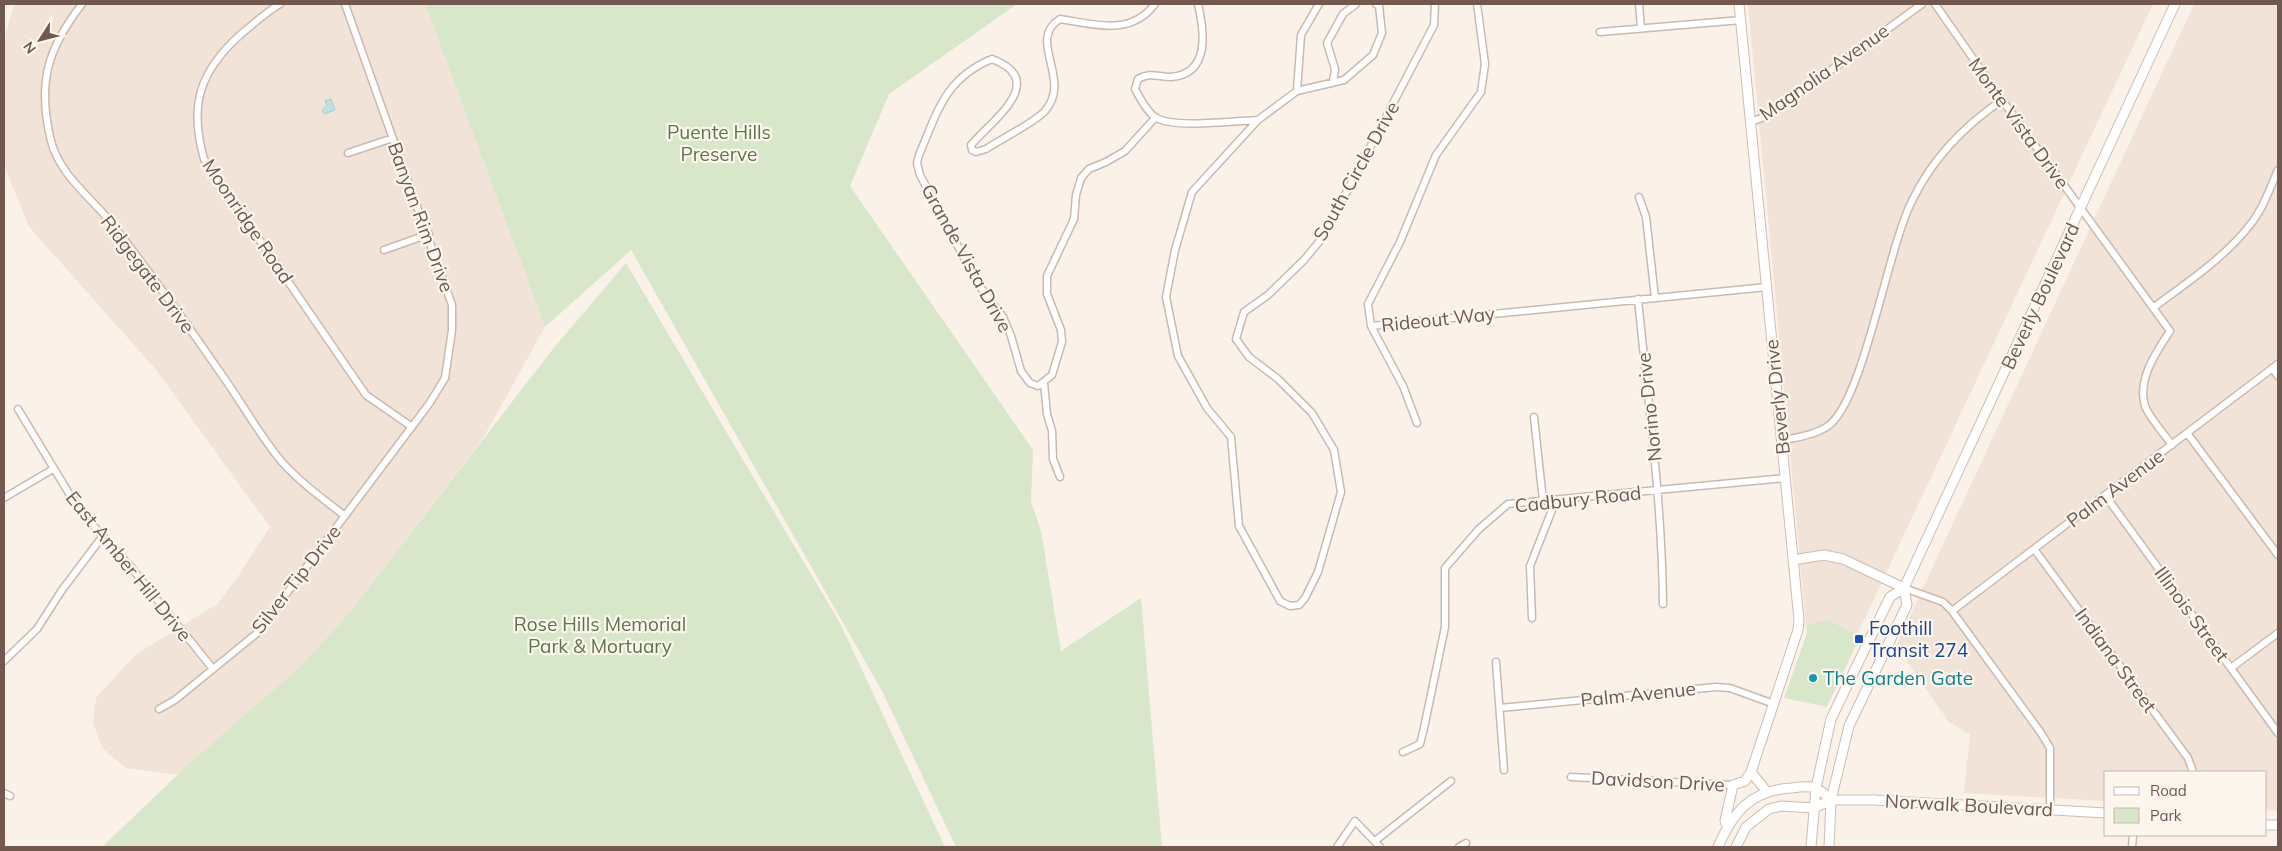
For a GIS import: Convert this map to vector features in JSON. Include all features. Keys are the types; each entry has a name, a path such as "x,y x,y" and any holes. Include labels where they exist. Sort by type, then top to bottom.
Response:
{"main road":[{"name":"Beverly Drive","path":"1739,4 1793,560 1798,630 1751,772 1745,781"},
{"name":"Beverly Boulevard","path":"1811,847 1816,788 1831,719 1890,597 1904,588 2175,4"},
{"path":"1793,560 1824,555 1842,559 1904,588"},
{"name":"Beverly Boulevard","path":"1829,847 1831,800 1850,726 1907,605 1904,588"},
{"path":"1751,772 1767,792"},
{"name":"Davidson Drive","path":"1733,786 1745,781"},
{"path":"1727,826 1725,821 1733,786"},
{"path":"1718,847 1727,826 1738,811 1750,800 1767,792 1786,788 1816,788 1831,800 1814,808 1782,806 1769,810 1746,827 1736,847"},
{"name":"Norwalk Boulevard","path":"1831,800 1874,800 2104,813"}],"street":[{"name":"Ridgegate Drive","path":"82,4 63,28 48,64 44,90 52,143 61,162 73,180 112,223 207,353 281,460 303,484 345,516"},
{"name":"Moonridge Road","path":"280,4 266,12 227,47 207,72 198,99 196,122 204,159 366,395 412,427"},
{"name":"Banyan Rim Drive","path":"345,4 392,138 429,234 452,305 452,330 445,378 412,427"},
{"name":"Grande Vista Drive","path":"1044,383 1038,386 1030,383 1021,371 1011,336 1003,317 978,284 920,175 917,163 919,155 944,96 972,68 992,59 1005,64 1015,76 1016,85 1014,96 1007,110 971,145 972,150 976,152 986,149 1045,111 1055,88 1047,48 1046,30 1052,24 1060,18 1107,28 1136,21 1155,4"},
{"path":"1198,4 1204,41 1202,53 1194,65 1184,73 1171,77 1146,74 1138,79 1135,89 1143,104 1155,118 1170,122 1188,123 1258,120 1297,91 1344,80 1373,55 1382,33 1379,6 1376,4"},
{"path":"1297,91 1301,35 1319,4"},
{"path":"1333,82 1335,69 1327,43 1343,14 1356,4"},
{"name":"South Circle Drive","path":"1258,120 1192,192 1175,250 1166,297 1178,356 1207,408 1232,437 1239,526 1280,601 1290,606 1299,605 1305,598 1318,572 1341,492 1334,450 1312,414 1278,379 1248,357 1236,339 1244,312 1268,295 1304,260 1323,237 1434,25 1435,4"},
{"name":"Rideout Way","path":"1477,4 1485,64 1481,92 1436,156 1400,242 1370,297 1368,311 1371,326 1766,287"},
{"path":"1639,4 1641,28"},
{"name":"Magnolia Avenue","path":"1751,122 1769,115 1922,4"},
{"name":"Monte Vista Drive","path":"1935,4 2002,100 2170,331 2157,351 2143,383 2145,407 2172,445"},
{"path":"1600,32 1741,20"},
{"path":"1781,441 1812,434 1828,426 1845,405 1860,366 1896,242 1911,201 1928,172 1955,138 2002,100"},
{"path":"1060,477 1053,459 1052,431 1046,408 1044,383 1052,375 1062,342 1060,330 1047,294 1047,276 1074,219 1076,196 1081,178 1089,169 1125,151 1155,118"},
{"path":"348,153 392,138"},
{"path":"2154,307 2201,273 2228,249 2251,224 2278,170"},
{"path":"1639,197 1646,217 1655,298"},
{"path":"384,250 429,234"},
{"name":"Norino Drive","path":"1638,299 1657,490 1663,604"},
{"path":"1371,326 1403,386 1417,423"},
{"name":"Palm Avenue","path":"1952,610 2278,364"},
{"path":"2272,368 2278,376"},
{"name":"East Amber Hill Drive","path":"18,409 79,510 130,566 213,669"},
{"path":"1534,418 1543,501"},
{"name":"Silver Tip Drive","path":"159,709 175,700 256,634 412,427"},
{"path":"2187,433 2278,554"},
{"path":"4,498 53,469"},
{"name":"Cadbury Road","path":"1403,752 1420,744 1424,728 1445,627 1445,568 1479,530 1508,504 1785,478"},
{"name":"Illinois Street","path":"2105,495 2278,733"},
{"path":"1532,618 1530,566 1556,500"},
{"path":"4,661 36,629 102,536"},
{"name":"Indiana Street","path":"2034,549 2188,758 2193,771"},
{"path":"1904,588 1943,602 1952,610 2050,748 2050,809"},
{"path":"2231,668 2278,633"},
{"path":"1496,662 1504,770"},
{"name":"Palm Avenue","path":"1500,708 1716,687 1730,688 1774,704"},
{"name":"Davidson Drive","path":"1571,777 1733,786"},
{"path":"1374,841 1451,781"},
{"path":"1337,847 1355,821 1380,847"},
{"path":"1459,847 1466,842"}],"shaded area":[{"path":"14,4 425,4 545,327 482,440 350,612 303,664 178,775 126,768 102,748 93,723 96,698 135,655 217,604 235,581 270,527 157,371 29,227 4,165 4,39"},
{"path":"1748,4 2153,4 1857,635 1828,621 1806,625"},
{"path":"2194,4 2278,4 2278,811 2267,810 2267,771 2104,771 2104,801 1964,793 1970,735 1949,722 1896,646"}],"green space":[{"name":"Puente Hills Preserve","path":"425,4 1017,4 889,94 850,186 1033,450 1031,502 1041,531 1061,651 1141,598 1162,847 956,847 883,693 631,250 545,327"},
{"name":"Rose Hills Memorial Park & Mortuary","path":"626,263 840,623 945,847 102,847 191,762 303,664 350,612 552,350"},
{"path":"1828,620 1857,635 1854,641 1857,643 1827,707 1784,698 1807,633 1806,625"}],"water":[{"path":"331,99 335,110 324,114 322,110 327,106 325,101"}],"place":[{"name":"Foothill Transit 274","path":"1859,639"},
{"name":"The Garden Gate","path":"1813,678"}]}
